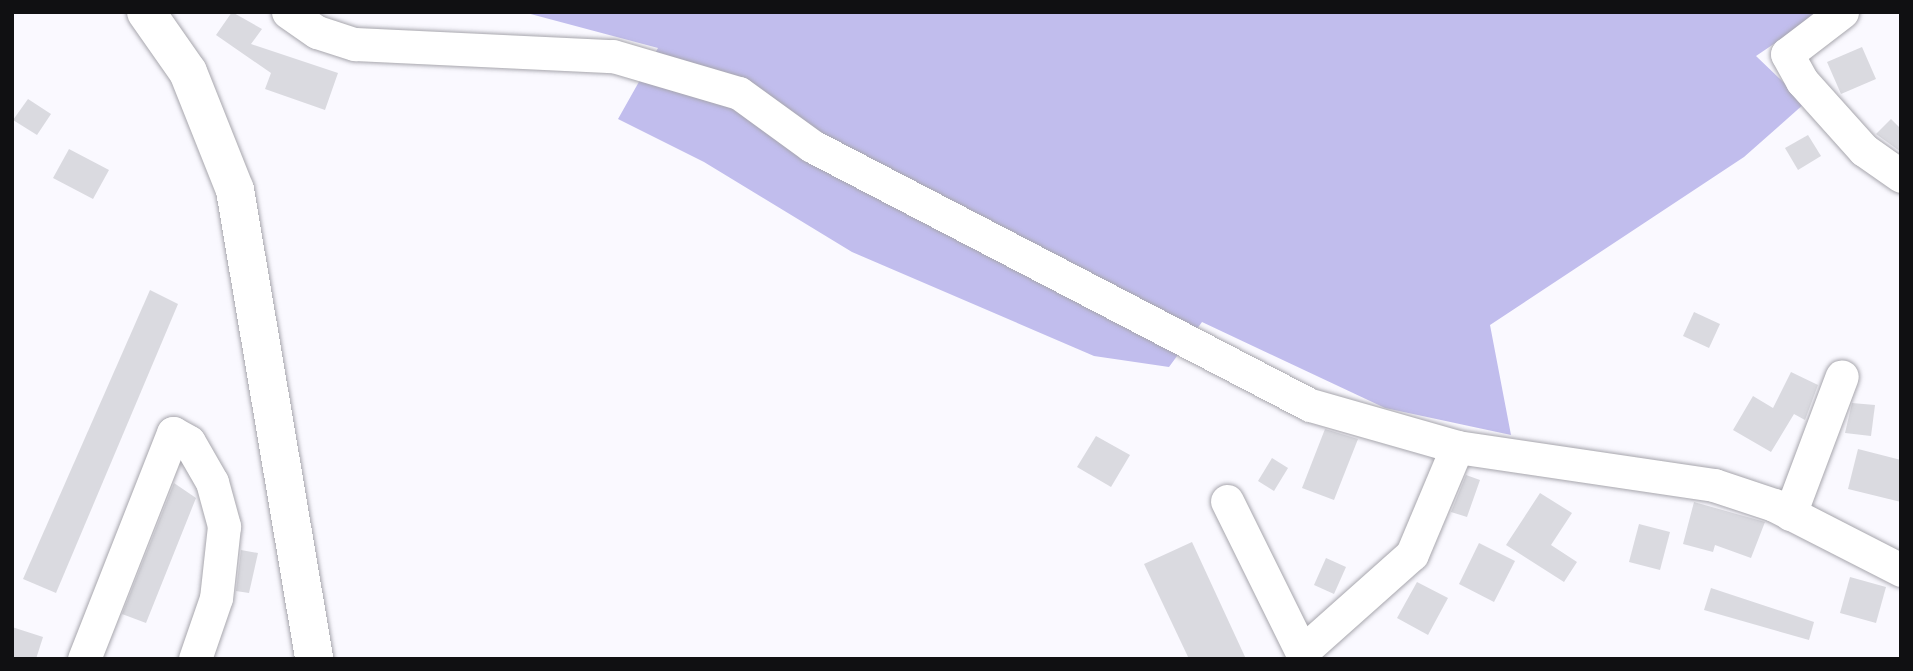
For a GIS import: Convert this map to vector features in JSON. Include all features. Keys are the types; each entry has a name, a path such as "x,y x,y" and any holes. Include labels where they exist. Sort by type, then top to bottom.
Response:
{"main road":[{"path":"146,12 188,72 235,190 314,659"}],"street":[{"path":"288,12 317,32 355,44 613,56 739,93 812,146 1310,405 1457,447 1714,485 1790,514 1901,570"},
{"path":"1842,12 1787,54 1802,81 1864,150 1901,176"},
{"path":"1790,514 1842,376"},
{"path":"84,659 173,433 189,442 212,482 224,526 216,598 195,659"},
{"path":"1227,501 1303,656 1412,554 1457,447"}],"shaded area":[{"path":"523,12 1835,12 1803,24 1756,56 1805,103 1744,157 1490,325 1511,435 1385,408 1202,322 1169,367 1094,356 852,252 704,162 618,119 658,48"}],"building":[{"path":"232,12 262,29 251,44 338,73 325,110 265,89 271,73 216,35"},
{"path":"1862,47 1876,79 1841,94 1827,62"},
{"path":"28,99 51,114 37,135 13,120"},
{"path":"1891,119 1901,129 1901,152 1876,134"},
{"path":"1808,135 1821,156 1798,170 1785,148"},
{"path":"69,149 109,170 93,199 53,178"},
{"path":"150,290 178,304 56,593 23,579"},
{"path":"1694,312 1720,324 1709,348 1683,336"},
{"path":"1791,372 1818,385 1805,420 1794,414 1771,452 1733,430 1753,396 1773,408"},
{"path":"1852,403 1875,405 1871,436 1845,433"},
{"path":"1325,429 1358,439 1334,500 1302,488"},
{"path":"1096,436 1130,455 1111,487 1077,467"},
{"path":"1858,449 1901,460 1901,502 1848,489"},
{"path":"1272,458 1288,468 1274,491 1258,481"},
{"path":"1466,475 1480,480 1467,517 1451,512"},
{"path":"174,483 196,498 146,623 122,614"},
{"path":"1540,493 1572,513 1551,545 1577,562 1564,582 1506,545"},
{"path":"1694,502 1765,522 1751,558 1715,545 1713,552 1683,544"},
{"path":"1639,524 1670,532 1660,570 1629,562"},
{"path":"1192,542 1246,659 1189,659 1144,564"},
{"path":"1479,543 1515,561 1494,602 1459,584"},
{"path":"241,550 258,553 249,593 236,591"},
{"path":"1326,558 1346,567 1334,594 1314,585"},
{"path":"1850,577 1886,587 1876,623 1840,613"},
{"path":"1417,582 1448,598 1428,635 1397,618"},
{"path":"1711,588 1814,622 1809,640 1704,610"},
{"path":"12,627 43,637 36,659 12,659"}]}
